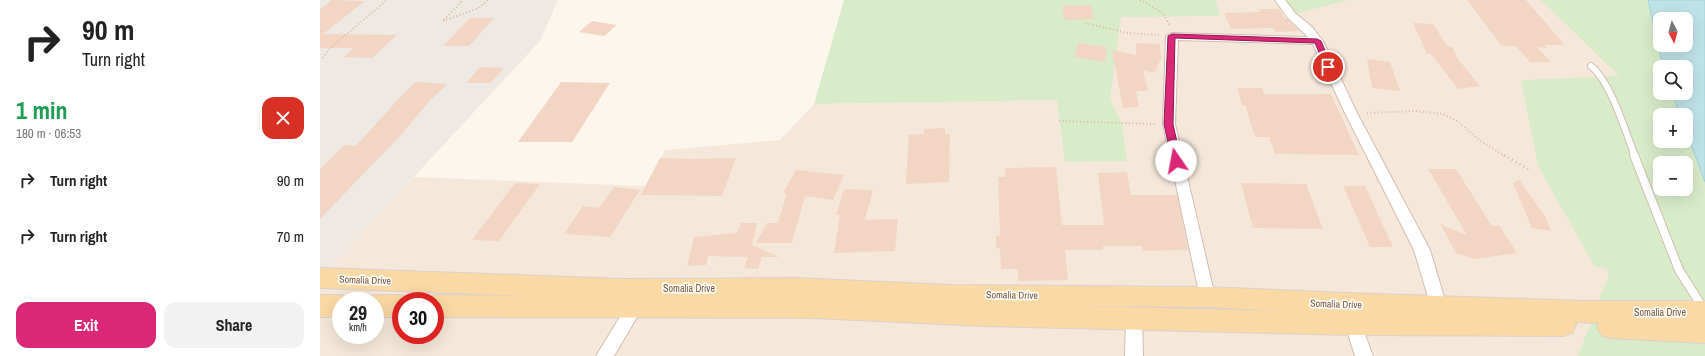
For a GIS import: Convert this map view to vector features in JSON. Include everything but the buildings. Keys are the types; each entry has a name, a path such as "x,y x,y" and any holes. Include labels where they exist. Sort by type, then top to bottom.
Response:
{"main road":[{"name":"Somalia Drive","path":"320,278 625,289 795,288 950,295 1207,297 1587,312 1705,312"},
{"path":"320,306 332,306"},
{"name":"Somalia Drive","path":"444,306 814,308 1134,319 1353,324 1554,325 1705,332"}],"street":[{"path":"1280,0 1291,15 1308,29 1317,41 1351,113 1422,250 1439,307"},
{"path":"1207,297 1169,124 1172,36 1317,41"},
{"path":"605,356 635,307"},
{"path":"1134,319 1134,356"},
{"path":"1353,324 1364,356"}],"lane":[{"path":"1591,66 1600,74 1609,91 1679,270 1705,312"}],"path":[{"path":"323,58 330,48 387,0"},
{"path":"463,0 443,21 479,8 488,0"},
{"path":"1140,0 1163,12 1169,20"},
{"path":"1086,23 1127,33 1172,36"},
{"path":"1351,113 1422,111 1444,114 1457,120 1498,152 1531,171"},
{"path":"1059,121 1169,124"}],"shaded area":[{"path":"320,0 558,0 540,41 320,278"},
{"path":"1050,0 1607,0 1619,76 1632,278 1584,356 320,356 320,278 414,177 645,186 665,150 780,140 814,104 1057,100"}],"green space":[{"path":"844,0 1216,0 1220,16 1121,17 1110,99 1122,124 1127,161 1065,162 1057,100 814,104"},
{"path":"1280,0 1349,0 1291,15"},
{"path":"1541,0 1648,0 1653,22 1653,52 1660,52 1661,60 1653,60 1653,100 1675,100 1677,108 1653,108 1653,148 1692,148 1705,182 1705,356 1578,356 1609,274 1606,268 1595,267 1538,166 1521,80 1619,76"}],"water":[{"path":"1648,0 1705,0 1705,182 1692,148 1693,108 1677,108 1675,100 1693,100 1693,60 1661,60 1660,52 1693,52 1693,12 1653,12 1653,22"}],"route":[{"path":"1176,161 1169,124 1172,36 1317,41 1328,67"}]}
